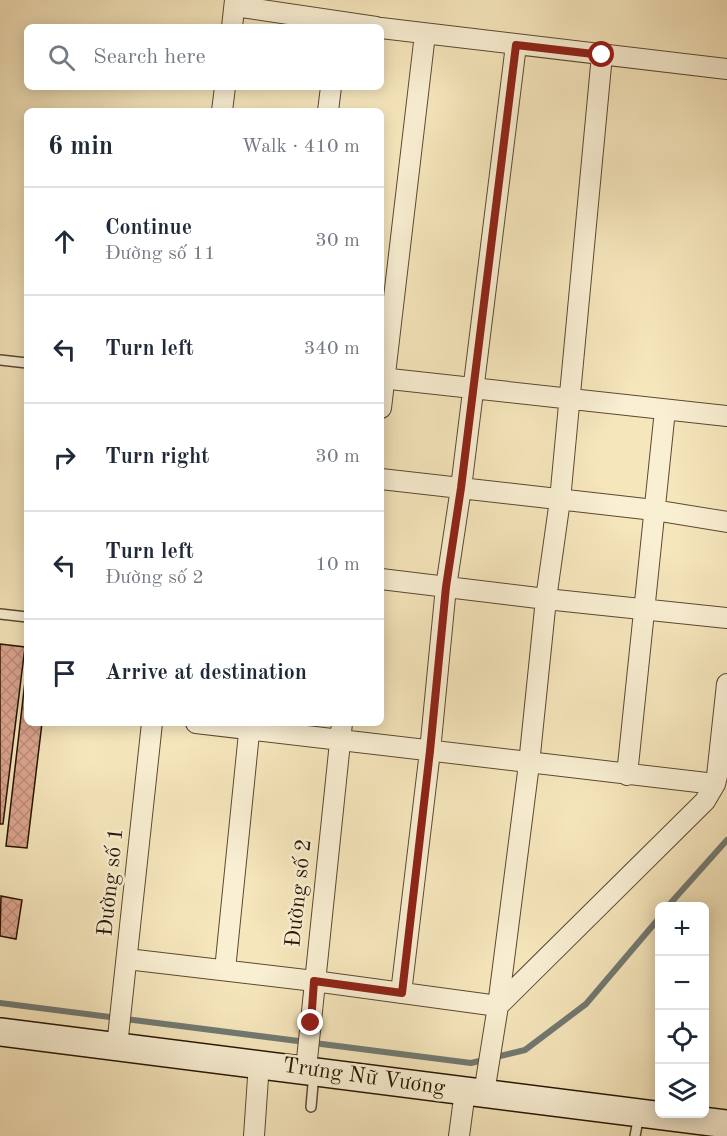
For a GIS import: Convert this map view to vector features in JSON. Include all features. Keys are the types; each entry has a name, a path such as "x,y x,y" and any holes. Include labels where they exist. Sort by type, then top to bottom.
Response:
{"street":[{"path":"232,24 235,3 339,24"},
{"path":"384,28 727,69"},
{"path":"384,370 425,34"},
{"path":"402,993 446,587 474,388 516,45"},
{"path":"459,1136 479,1086 493,1042 498,1006 529,764 546,599 560,500 602,55"},
{"path":"222,108 225,90"},
{"path":"328,108 331,90"},
{"path":"384,378 727,416"},
{"path":"627,775 665,410"},
{"path":"384,479 654,510 727,522"},
{"path":"384,579 727,618"},
{"path":"498,1006 705,801 719,777 727,684"},
{"name":"Đường số 1","path":"118,1038 152,726"},
{"path":"225,970 249,726 341,732 430,751 627,775 719,777"},
{"name":"Đường số 2","path":"309,1065 314,981 341,732"},
{"path":"127,958 498,1006"},
{"name":"Trưng Nữ Vương","path":"0,1032 118,1038 259,1064 309,1065 479,1086 637,1124 727,1124"},
{"path":"254,1136 259,1064"}],"lane":[{"path":"0,360 24,363"},
{"path":"0,614 24,617"},
{"path":"309,1065 311,1107"}],"building":[{"path":"0,644 24,647 24,655 3,824 0,824"},
{"path":"24,690 24,726 42,726 27,848 6,846"},
{"path":"1,896 22,900 16,939 0,936"}],"waterway":[{"path":"672,902 727,840"},
{"path":"0,1003 471,1063 525,1050 586,1004 655,923"}],"route":[{"path":"311,1023 314,981 402,993 446,587 461,488 516,45 602,55"}]}
